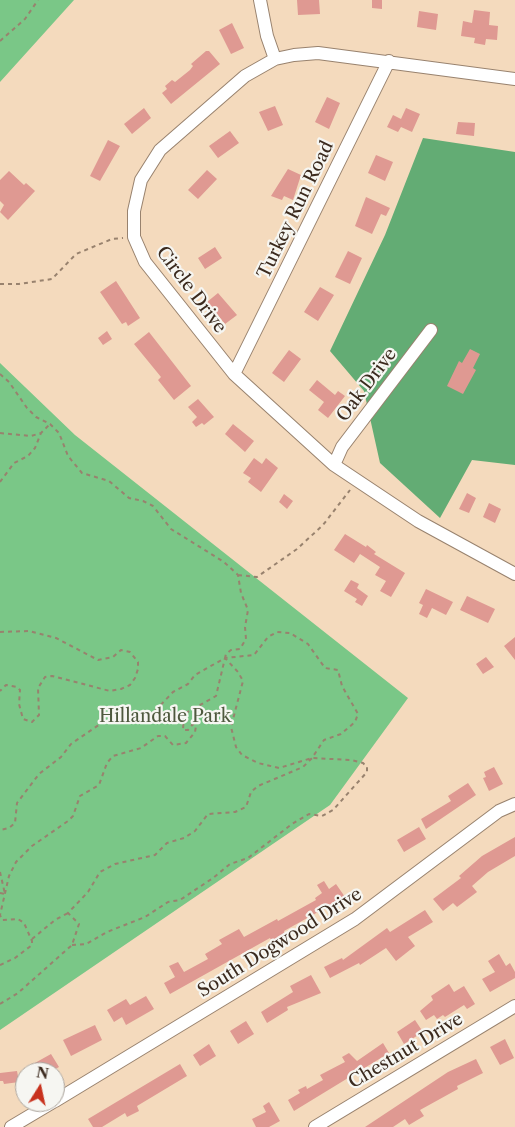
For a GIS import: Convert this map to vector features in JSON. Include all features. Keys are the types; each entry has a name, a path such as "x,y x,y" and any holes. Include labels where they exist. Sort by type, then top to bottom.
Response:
{"street":[{"path":"260,0 267,36 275,59"},
{"name":"Circle Drive","path":"515,79 318,53 294,54 275,59 244,76 160,150 141,180 134,211 134,237 145,262 234,374 334,464 418,521 515,574"},
{"name":"Turkey Run Road","path":"234,374 389,61"},
{"name":"Oak Drive","path":"334,464 342,446 432,330"},
{"name":"South Dogwood Drive","path":"65,1094 355,919 499,811 515,804"},
{"name":"Chestnut Drive","path":"315,1127 515,1006"},
{"name":"South Dogwood Drive","path":"11,1127 36,1112"}],"path":[{"path":"0,41 25,18 38,0"},
{"path":"0,284 20,284 52,279 76,254 112,238 134,237"},
{"path":"0,374 9,382 27,408 36,417 50,424 59,433 68,456 82,474 109,480 129,498 143,501 153,506 171,529 224,562 238,575 241,593 248,610 245,627 246,639 240,649 231,650 226,654 216,696 184,714 183,730 188,730 192,724 196,726 195,732 186,743 173,745 165,736 158,736 140,748 113,756 107,762 99,785 80,796 73,816 32,846 16,862 9,876 0,916 2,920 18,919 24,923 32,939 32,945 21,954 0,965"},
{"path":"0,482 14,462 28,456 36,448 41,433 50,424"},
{"path":"0,433 31,436 41,433"},
{"path":"238,575 257,576 297,549 342,503 357,480"},
{"path":"0,632 28,631 56,638 98,660 113,657 121,650 130,652 138,662 138,669 135,678 130,684 121,689 110,691 52,676 45,677 38,688 38,715 32,722 23,718 19,704 20,690 17,687 6,685 0,691"},
{"path":"0,830 9,828 15,823 17,803 39,774 61,758 71,744 103,722 138,718 154,712 173,692 188,684 195,675 224,658 254,655 268,637 277,632 290,633 308,644 325,668 338,670 342,686 358,714 355,722 341,734 324,740 312,758 303,766 258,786 251,792 246,807 235,812 208,814 195,831 184,838 167,843 156,855 115,864 100,872 88,892 68,913 32,939"},
{"path":"72,946 86,944 107,932 146,917 168,902 180,900 230,864 248,858 266,842 300,819 309,814 322,816 333,810 367,772 367,767 363,763 351,760 312,758 279,768 258,763 242,756 236,747 231,727 243,681 238,672 224,658"},
{"path":"0,872 6,894"},
{"path":"0,893 6,894"},
{"path":"0,1004 18,993 72,946 79,924 68,913"}],"green space":[{"path":"0,0 74,0 0,82"},
{"path":"423,138 515,152 515,465 472,460 440,518 380,463 364,391 330,351 385,235"},
{"name":"Hillandale Park","path":"0,363 75,435 408,698 330,805 0,1030"}],"building":[{"path":"297,0 319,0 320,14 298,15"},
{"path":"372,0 382,0 382,9 372,8"},
{"path":"474,10 490,12 489,25 498,26 497,40 486,39 485,45 474,43 475,38 461,36 463,21 472,23"},
{"path":"419,11 438,14 436,30 417,27"},
{"path":"232,23 244,48 231,54 219,30"},
{"path":"206,51 209,51 220,64 171,104 162,93 167,89 165,86 172,80 175,82 190,70 193,66 191,64"},
{"path":"327,97 340,103 329,129 315,122"},
{"path":"275,106 283,125 268,131 259,112"},
{"path":"144,108 151,118 132,134 124,124"},
{"path":"406,108 420,114 412,132 401,127 398,132 387,127 393,115 401,119"},
{"path":"458,122 475,123 474,136 456,134"},
{"path":"230,131 239,143 218,158 209,146"},
{"path":"108,140 120,146 100,181 90,176"},
{"path":"376,155 393,162 385,181 368,173"},
{"path":"288,169 301,175 293,200 284,196 282,200 271,196"},
{"path":"207,170 217,179 198,199 188,190"},
{"path":"9,171 24,185 26,183 35,191 8,220 0,212 4,205 0,201 0,180"},
{"path":"366,197 390,208 386,216 381,214 372,234 355,226"},
{"path":"215,247 222,258 205,269 198,258"},
{"path":"348,251 362,258 350,284 335,277"},
{"path":"116,281 140,318 128,326 126,322 122,324 100,292"},
{"path":"320,287 334,295 318,321 304,312"},
{"path":"218,293 237,315 225,324 207,302"},
{"path":"107,331 112,339 103,345 98,338"},
{"path":"149,332 191,386 174,400 158,380 161,377 134,344"},
{"path":"470,349 480,354 473,368 476,370 463,394 447,386 459,361 462,363"},
{"path":"289,350 301,359 284,382 272,373"},
{"path":"317,380 335,395 338,391 345,396 328,418 318,410 324,402 309,390"},
{"path":"198,399 214,417 204,425 202,423 196,427 192,422 197,417 188,407"},
{"path":"233,424 254,441 245,452 225,434"},
{"path":"254,458 262,464 266,458 278,468 261,492 248,482 251,478 243,473"},
{"path":"467,493 476,498 469,513 459,509"},
{"path":"284,494 293,501 287,509 279,502"},
{"path":"489,503 501,509 495,523 483,517"},
{"path":"345,534 366,547 367,545 376,552 374,554 405,573 391,597 380,591 386,581 375,575 380,567 360,554 354,563 334,550"},
{"path":"351,580 359,584 357,588 368,596 362,606 355,602 357,599 344,591"},
{"path":"426,589 453,602 446,615 432,608 427,618 419,614 423,605 419,603"},
{"path":"467,596 495,609 488,623 460,610"},
{"path":"515,637 515,660 504,646"},
{"path":"486,657 494,667 483,674 476,664"},
{"path":"494,767 503,784 489,791 483,778 486,777 484,772"},
{"path":"468,783 476,795 426,829 421,819 451,801 448,796"},
{"path":"419,827 426,839 404,852 397,840"},
{"path":"515,837 515,856 488,872 472,886 477,892 457,907 453,903 443,911 433,899 461,878 459,876 482,856"},
{"path":"324,881 329,889 336,884 345,897 284,931 285,935 272,942 270,938 170,994 164,983 175,977 169,966 178,962 184,972 208,959 205,954 222,944 219,940 239,929 244,937 277,919 278,921 316,900 315,898 322,893 317,885"},
{"path":"425,910 433,922 408,937 415,946 396,961 386,948 360,965 359,963 330,978 324,967 342,958 343,960 387,928 390,932"},
{"path":"499,954 506,966 510,963 515,972 515,978 490,992 482,979 495,972 488,961"},
{"path":"311,975 321,993 287,1007 288,1010 267,1023 261,1012 293,992 290,986"},
{"path":"449,984 454,992 464,986 475,1004 467,1009 464,1005 445,1017 443,1015 437,1019 434,1015 426,1020 420,1011 433,1000 431,996"},
{"path":"146,996 154,1009 126,1025 122,1017 114,1022 107,1010 126,999 130,1005"},
{"path":"415,1020 423,1032 404,1044 397,1032"},
{"path":"246,1021 254,1034 238,1044 230,1031"},
{"path":"95,1025 102,1040 71,1056 63,1040"},
{"path":"505,1039 514,1058 500,1065 490,1047"},
{"path":"383,1043 389,1053 294,1111 288,1100 300,1093 298,1090 306,1086 307,1089 323,1080 320,1075 345,1062 342,1057 349,1053 357,1061"},
{"path":"209,1044 216,1056 200,1066 193,1055"},
{"path":"51,1054 56,1062 37,1062"},
{"path":"476,1059 483,1073 457,1086 458,1089 420,1110 424,1116 409,1125 405,1119 393,1127 365,1127 448,1072"},
{"path":"180,1064 187,1076 137,1106 139,1111 127,1117 125,1113 102,1127 93,1127 88,1119"},
{"path":"15,1071 15,1083 4,1084 3,1081 0,1081 0,1073"},
{"path":"269,1102 280,1121 269,1127 256,1127 252,1119 266,1112 263,1106"}]}
